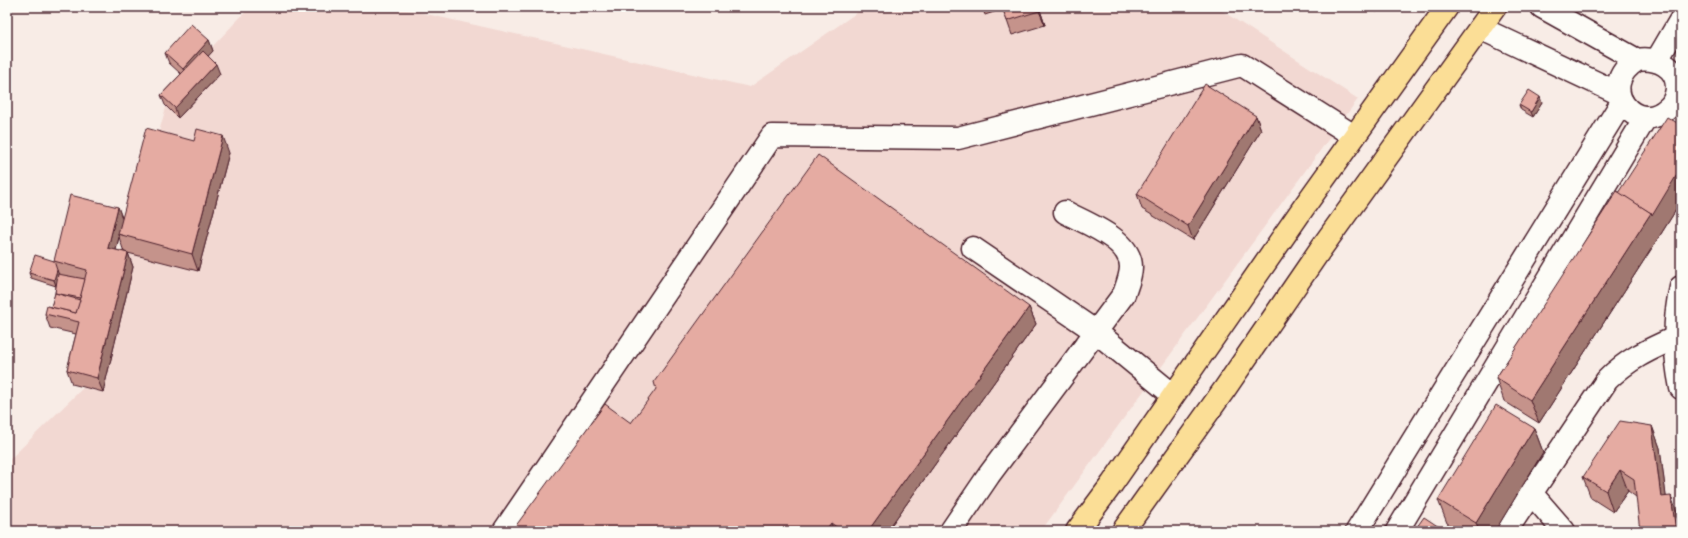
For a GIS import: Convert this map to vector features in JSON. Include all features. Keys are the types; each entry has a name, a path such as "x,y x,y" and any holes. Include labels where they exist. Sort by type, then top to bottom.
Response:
{"main road":[{"path":"1077,531 1354,136 1447,7"},
{"path":"1123,531 1322,247 1495,7"}],"street":[{"path":"1397,531 1675,98 1677,89 1667,68 1542,7"},
{"path":"1667,68 1681,19"},
{"path":"1480,28 1620,98"},
{"path":"504,531 772,136 958,138 1242,65 1354,136"},
{"path":"1664,117 1636,115 1628,110 1620,98 1618,83 1621,73 1628,66 1667,68"},
{"path":"1357,531 1620,98"},
{"path":"951,531 989,474 1124,294 1129,280 1131,266 1125,251 1114,238 1065,212"},
{"path":"973,248 1095,331 1173,395"},
{"path":"1681,287 1676,317 1675,338 1677,368 1681,388"},
{"path":"1506,531 1607,380 1620,367 1636,356 1675,338"},
{"path":"1531,492 1564,531"}],"shaded area":[{"path":"250,7 395,7 750,87 865,7 1216,7 1358,99 1041,531 7,531 7,462 86,385 171,90"}],"building":[{"path":"1002,7 1038,7 1039,11 1007,21"},
{"path":"191,24 209,40 183,69 165,53"},
{"path":"203,51 216,64 175,108 161,95"},
{"path":"1205,84 1256,116 1188,226 1137,194"},
{"path":"1529,90 1540,97 1531,112 1519,105"},
{"path":"1667,117 1681,125 1681,168 1652,216 1651,213 1618,193"},
{"path":"146,128 194,141 197,129 223,136 192,254 118,234"},
{"path":"818,155 1029,307 868,531 842,531 831,523 825,531 512,531 605,404 631,423 656,389 654,382"},
{"path":"1617,191 1651,213 1530,400 1496,378"},
{"path":"70,195 118,207 108,248 128,253 97,378 67,370 79,322 45,314 47,306 76,313 87,270 54,261"},
{"path":"35,255 54,261 57,270 54,280 29,273"},
{"path":"58,274 85,279 80,298 55,293"},
{"path":"55,293 80,300 76,313 51,307"},
{"path":"1496,405 1534,428 1476,523 1438,500"},
{"path":"1620,421 1652,426 1661,497 1671,496 1676,531 1640,531 1634,479 1620,470 1606,491 1583,477"},
{"path":"1424,517 1445,531 1414,531"}]}
